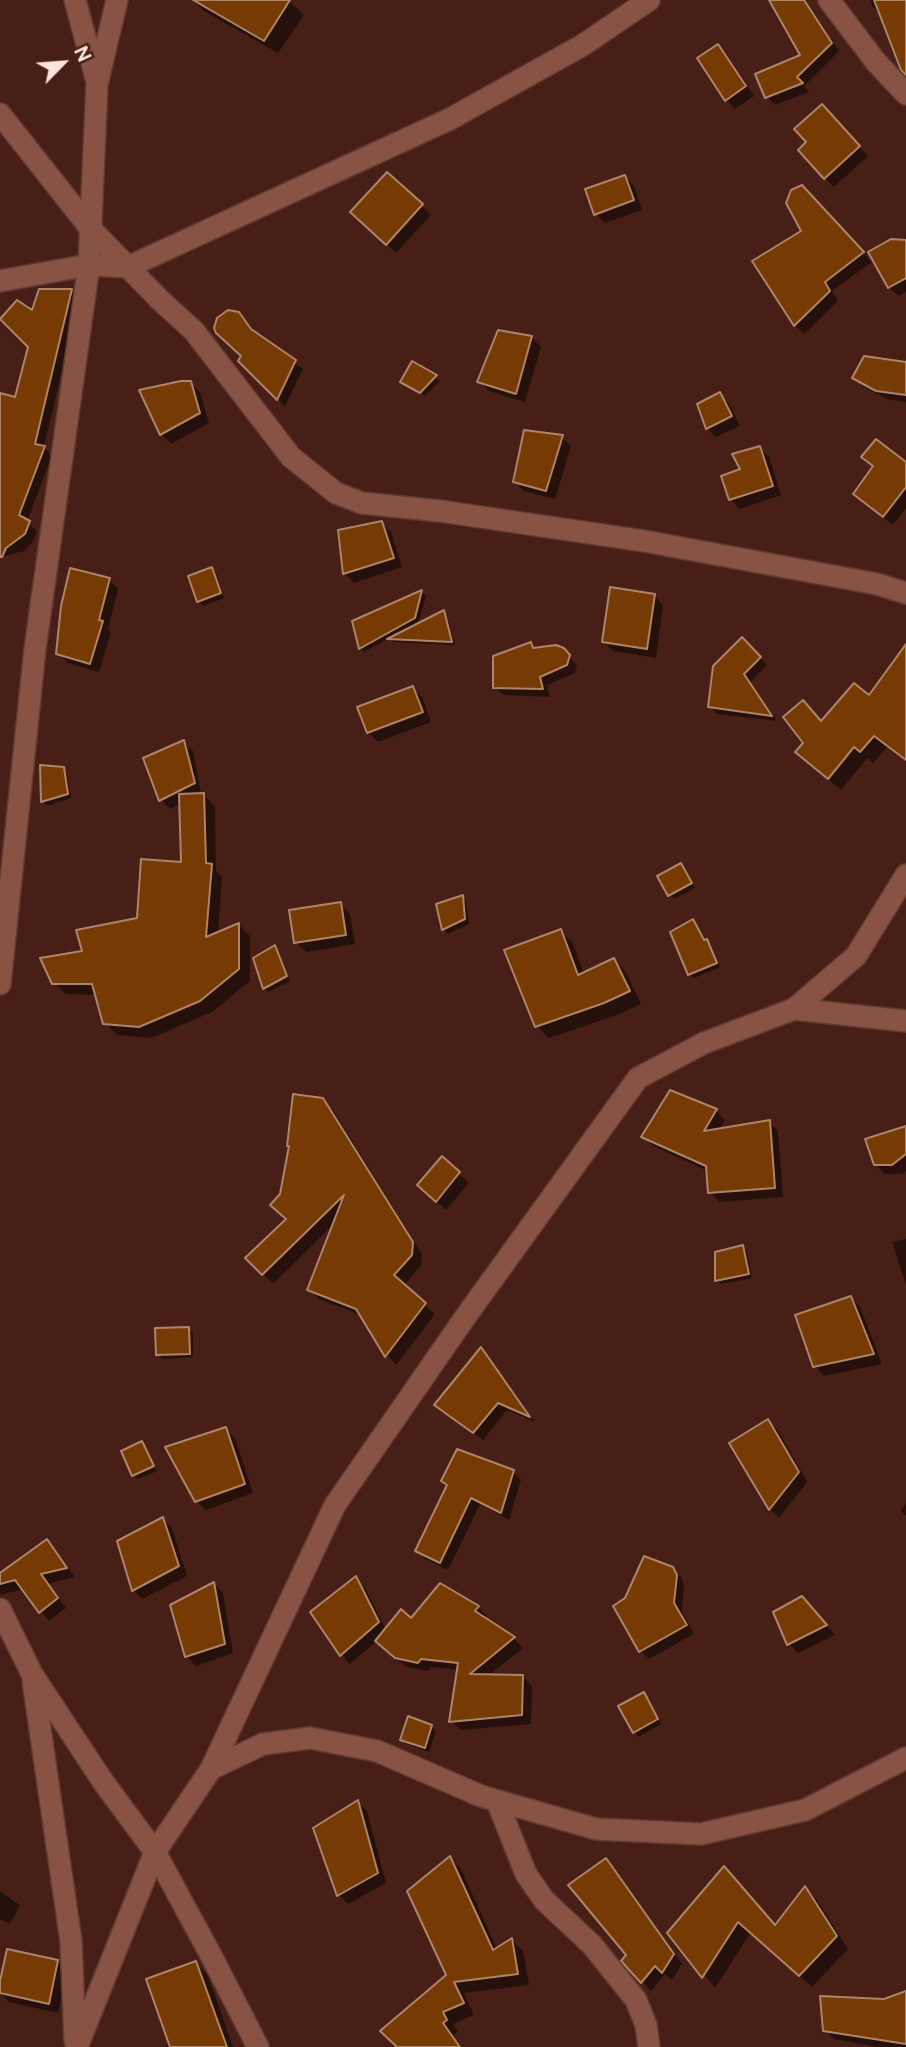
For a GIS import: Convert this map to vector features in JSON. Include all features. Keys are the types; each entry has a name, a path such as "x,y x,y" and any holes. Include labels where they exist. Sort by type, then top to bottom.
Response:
{"street":[{"path":"75,0 97,84"},
{"path":"0,984 35,649 89,265 97,84 117,0"},
{"path":"0,281 89,265 128,267 450,119 583,45 649,0"},
{"path":"829,0 876,62 906,94"},
{"path":"0,114 90,228 194,331 291,457 336,493 362,503 644,541 877,584 906,593"},
{"path":"76,2047 155,1852 211,1769 335,1504 466,1316 638,1078 704,1043 794,1009 856,956 906,875"},
{"path":"794,1009 906,1021"},
{"path":"1,1613 32,1674 104,1783 155,1852 214,1959 258,2047"},
{"path":"32,1674 71,1941 76,2047"},
{"path":"211,1769 262,1744 310,1738 377,1751 497,1801 596,1829 701,1834 805,1810 906,1758"},
{"path":"497,1801 526,1874 544,1900 592,1945 636,2000 646,2025 649,2047"}],"building":[{"path":"193,0 290,0 264,41"},
{"path":"769,0 804,0 832,43 797,77 803,83 765,98 755,74 800,55"},
{"path":"874,0 906,0 906,75 901,70"},
{"path":"718,44 746,86 725,101 697,58"},
{"path":"822,104 860,146 824,179 798,150 806,142 794,129"},
{"path":"387,172 423,204 386,245 350,212"},
{"path":"625,175 634,200 594,215 585,189"},
{"path":"802,185 864,252 825,282 830,291 794,326 752,261 801,231 786,203 791,190"},
{"path":"891,239 906,240 906,278 888,288 868,252"},
{"path":"39,289 72,289 35,444 45,446 19,515 30,521 25,534 6,548 0,557 0,393 15,397 28,347 0,319 17,300 32,310"},
{"path":"228,310 239,312 251,329 296,360 277,400 238,361 241,356 216,333 214,328 217,318"},
{"path":"498,330 532,336 516,394 477,382"},
{"path":"864,356 906,362 906,395 876,391 852,378"},
{"path":"412,361 437,375 420,393 400,382"},
{"path":"191,381 200,413 160,435 139,390"},
{"path":"720,392 732,416 706,429 697,404"},
{"path":"524,430 563,435 546,491 513,482"},
{"path":"876,439 906,462 906,487 883,517 853,494 873,466 861,457"},
{"path":"760,446 773,486 729,500 721,476 740,469 732,454"},
{"path":"382,521 394,558 343,574 338,530"},
{"path":"212,567 221,593 197,602 188,576"},
{"path":"70,568 110,578 99,620 103,621 90,664 56,654 61,606"},
{"path":"610,587 655,594 647,649 602,642"},
{"path":"422,590 415,618 359,649 352,621"},
{"path":"444,610 452,642 387,639"},
{"path":"742,637 761,657 744,674 772,716 708,707 713,666"},
{"path":"531,642 533,648 556,645 564,648 570,655 567,665 540,677 543,689 493,688 493,656"},
{"path":"906,644 906,760 874,736 860,752 854,747 828,779 795,752 803,743 783,717 803,700 821,721 854,683 869,695"},
{"path":"413,686 423,712 367,733 357,707"},
{"path":"184,740 195,783 159,801 143,758"},
{"path":"40,765 64,767 68,794 41,802"},
{"path":"204,793 206,863 212,864 206,937 239,923 239,969 200,1001 139,1027 103,1024 92,984 52,984 40,958 82,951 76,930 137,918 141,859 181,862 179,794"},
{"path":"681,863 692,883 668,896 657,876"},
{"path":"463,895 465,919 442,930 436,904"},
{"path":"341,902 346,935 294,943 289,910"},
{"path":"693,919 704,940 707,939 717,963 688,975 670,932"},
{"path":"561,929 578,975 614,958 630,991 535,1027 504,950"},
{"path":"275,945 287,976 263,989 253,958"},
{"path":"670,1090 717,1109 704,1131 770,1120 775,1188 708,1193 706,1166 641,1137"},
{"path":"293,1094 323,1098 413,1242 412,1255 394,1275 426,1303 385,1357 356,1309 307,1290 344,1195 262,1275 245,1258 286,1219 270,1205 280,1194 289,1146"},
{"path":"906,1126 906,1154 892,1165 874,1165 865,1139"},
{"path":"442,1156 460,1172 436,1202 417,1185"},
{"path":"743,1245 749,1274 715,1281 715,1252"},
{"path":"851,1296 874,1354 813,1367 795,1315"},
{"path":"189,1327 190,1354 156,1355 155,1328"},
{"path":"481,1347 530,1417 498,1403 473,1433 434,1405"},
{"path":"768,1419 799,1472 769,1510 729,1443"},
{"path":"226,1427 245,1484 195,1502 165,1447"},
{"path":"142,1441 154,1466 132,1476 121,1451"},
{"path":"457,1449 514,1470 501,1513 471,1498 440,1563 415,1551 447,1485 441,1481"},
{"path":"163,1517 179,1566 132,1591 117,1541"},
{"path":"47,1539 67,1568 41,1574 58,1598 39,1613 15,1580 0,1584 0,1573"},
{"path":"644,1556 673,1567 677,1575 674,1603 687,1625 639,1652 613,1606 625,1598"},
{"path":"356,1576 379,1622 340,1656 310,1612"},
{"path":"214,1582 225,1644 185,1657 170,1605"},
{"path":"440,1583 479,1606 475,1611 515,1637 470,1674 523,1675 522,1715 449,1722 458,1663 421,1659 418,1663 395,1658 375,1641 401,1609 411,1618"},
{"path":"802,1596 827,1625 787,1645 773,1612"},
{"path":"644,1692 658,1719 633,1733 618,1706"},
{"path":"408,1716 432,1725 425,1748 400,1740"},
{"path":"358,1800 378,1873 337,1896 313,1828"},
{"path":"450,1856 493,1950 512,1938 518,1974 454,1982 464,2003 443,2012 447,2020 443,2023 460,2047 397,2047 380,2031 446,1975 407,1891"},
{"path":"606,1858 674,1954 662,1973 655,1966 641,1983 621,1961 626,1955 568,1885"},
{"path":"724,1866 775,1925 805,1886 837,1936 799,1976 738,1922 702,1978 667,1933"},
{"path":"7,1949 58,1960 49,2004 0,1993"},
{"path":"196,1961 227,2047 170,2047 146,1979"},
{"path":"906,1991 906,2044 823,2031 820,1996 884,1999"}]}
